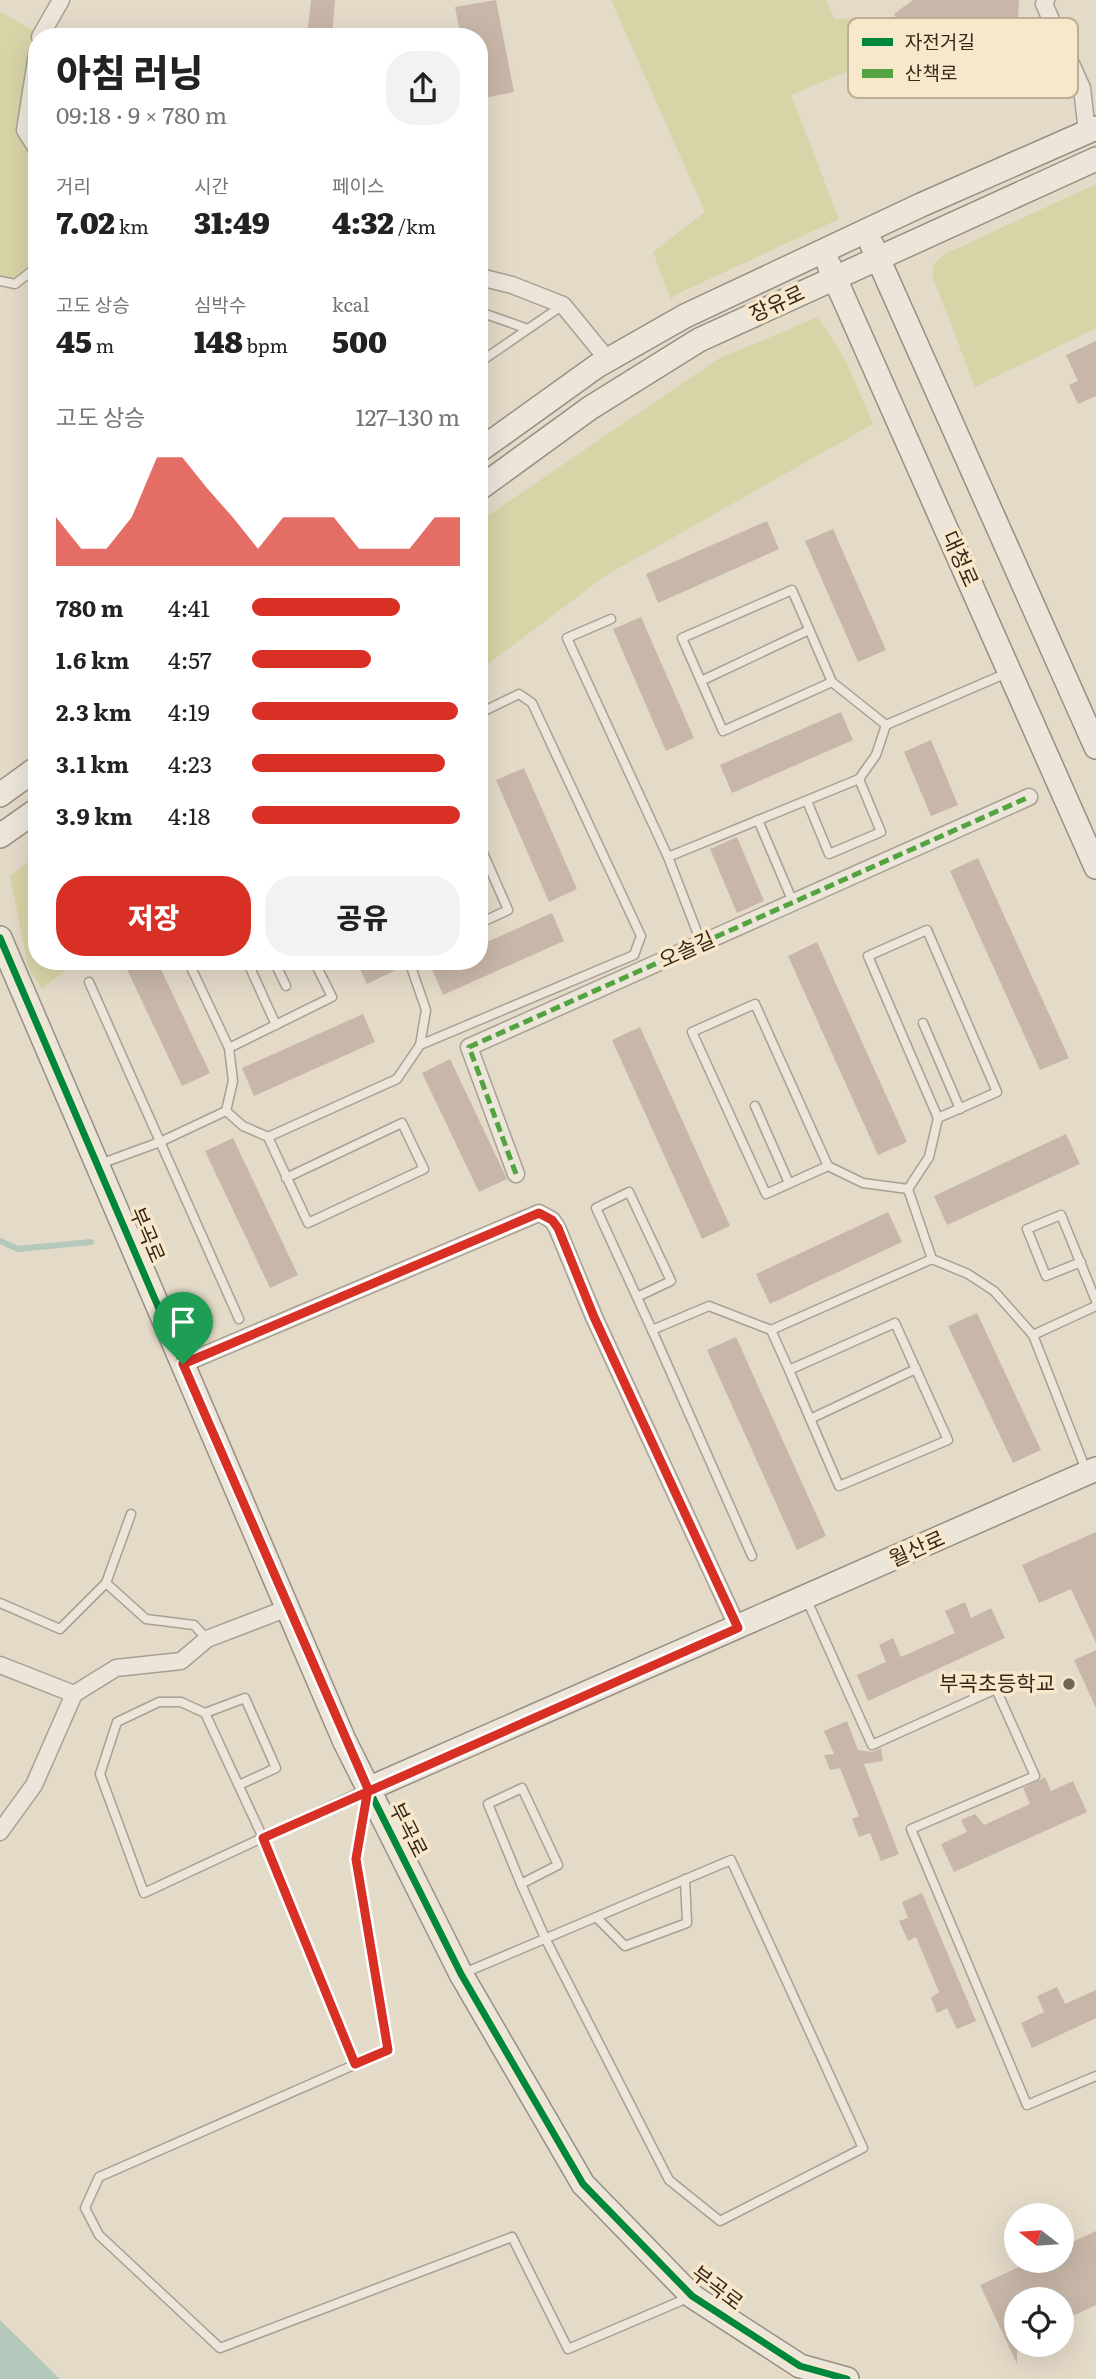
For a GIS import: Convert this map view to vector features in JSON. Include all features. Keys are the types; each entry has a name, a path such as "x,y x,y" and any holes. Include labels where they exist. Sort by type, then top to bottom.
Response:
{"main road":[{"name":"장유로","path":"488,444 608,359 685,316 1092,130"},
{"name":"장유로","path":"488,482 590,408 699,340 1096,159"},
{"path":"866,232 1096,747"},
{"name":"대청로","path":"824,252 1096,867"},
{"path":"0,795 28,775"},
{"path":"0,836 28,816"},
{"name":"부곡로","path":"0,938 368,1789 461,1974 583,2184 692,2296 800,2366 847,2379"},
{"name":"월산로","path":"368,1789 1091,1471"}],"street":[{"path":"45,28 61,0"},
{"path":"1046,0 1044,4 1050,18"},
{"path":"1078,79 1092,130"},
{"path":"28,111 25,130 28,135"},
{"path":"488,279 512,285 563,305 608,359"},
{"name":"오솔길","path":"516,1174 469,1047 1029,797"},
{"path":"183,1364 539,1213 552,1220 558,1228 594,1317 738,1628"},
{"path":"0,1832 34,1785 74,1694 116,1668 181,1661 206,1639 288,1608"},
{"path":"0,1665 74,1694"}],"lane":[{"path":"0,281 15,284 28,274"},
{"path":"488,356 563,305"},
{"path":"488,315 528,329"},
{"path":"832,682 723,731 682,638 792,590 832,682 886,725"},
{"path":"611,619 567,638 668,857 699,937"},
{"path":"701,681 809,630"},
{"path":"668,857 859,779 876,755 886,725 1010,672"},
{"path":"420,1045 634,955 641,936 532,703 519,694 488,709"},
{"path":"807,801 829,854 881,832 859,779"},
{"path":"758,820 790,895"},
{"path":"488,864 508,910 488,919"},
{"path":"908,1189 929,1157 938,1118 868,956 927,930 997,1093 938,1118"},
{"path":"192,970 229,1048 233,1081 226,1111"},
{"path":"251,970 276,1025"},
{"path":"278,970 286,986"},
{"path":"229,1048 331,997 318,970"},
{"path":"268,1137 397,1079 420,1045 426,1010 412,970"},
{"path":"89,982 239,1319"},
{"path":"828,1166 765,1194 692,1032 755,1003 828,1166 863,1183 908,1189"},
{"path":"923,1023 960,1108"},
{"path":"755,1107 789,1183"},
{"path":"98,1165 160,1142 226,1111"},
{"path":"226,1111 243,1126 268,1137 286,1178 308,1223 424,1169 402,1124 286,1178"},
{"path":"908,1189 932,1259"},
{"path":"637,1297 671,1281 629,1192 596,1208 752,1556"},
{"path":"1034,1335 1096,1303 1082,1262 1061,1214 1027,1229 1046,1276 1082,1262"},
{"path":"771,1330 932,1259 968,1274 994,1291 1034,1335 1091,1471"},
{"path":"652,1330 709,1306 771,1330 839,1486 948,1440 895,1322 789,1370"},
{"path":"810,1419 916,1369"},
{"path":"0,1603 60,1629 106,1583 131,1514"},
{"path":"106,1583 146,1619 194,1625 206,1639"},
{"path":"806,1598 872,1745 996,1689 1035,1776 911,1829 1027,2105 1096,2076"},
{"path":"205,1713 245,1698 275,1768 239,1785"},
{"path":"355,2064 263,1838 205,1713 181,1702 159,1702 117,1722 100,1774 144,1893 263,1838 368,1789"},
{"path":"461,1974 546,1940 731,1860 863,2148 720,2221 669,2180 546,1940 521,1884 488,1804 522,1788 558,1865 521,1884"},
{"path":"368,1789 356,1859 388,2050 99,2177 85,2208 99,2235 220,2348 512,2237 568,2349 692,2296"},
{"path":"597,1918 625,1946 687,1923 685,1878"}],"shaded area":[{"path":"611,0 826,0 834,19 848,19 848,71 791,95 839,219 675,295 671,300 653,252 705,212"},
{"path":"0,12 29,28 25,130 28,135 28,270 15,284 0,281"},
{"path":"1096,184 1096,328 975,387 932,275 933,265 943,255"},
{"path":"818,317 846,361 873,424 605,576 488,664 488,516 718,359"},
{"path":"28,862 28,967 10,876"},
{"path":"30,970 65,970 42,989"},
{"path":"0,2320 60,2379 0,2379"}],"building":[{"path":"311,0 335,0 333,28 308,28"},
{"path":"496,0 514,92 488,97 488,28 459,28 455,7"},
{"path":"913,0 1019,0 1018,18 896,18 894,14"},
{"path":"1096,341 1096,396 1078,404 1069,385 1078,381 1066,355"},
{"path":"767,521 779,549 658,603 646,574"},
{"path":"833,529 886,650 858,662 805,541"},
{"path":"641,617 694,738 666,751 613,629"},
{"path":"841,712 853,740 732,793 720,765"},
{"path":"931,740 958,805 931,816 904,752"},
{"path":"524,768 577,889 549,902 496,780"},
{"path":"737,837 764,901 737,913 710,849"},
{"path":"978,858 1069,1058 1040,1070 950,871"},
{"path":"552,913 564,941 443,995 432,970 488,970 488,941"},
{"path":"817,942 907,1142 878,1155 788,956"},
{"path":"127,970 161,970 210,1073 182,1086"},
{"path":"360,970 396,970 367,984"},
{"path":"363,1014 375,1042 254,1096 242,1068"},
{"path":"640,1027 730,1226 702,1239 612,1040"},
{"path":"450,1059 507,1179 479,1192 422,1073"},
{"path":"1066,1134 1080,1164 947,1225 934,1196"},
{"path":"233,1138 298,1275 270,1288 205,1151"},
{"path":"888,1212 902,1242 770,1304 756,1274"},
{"path":"977,1313 1041,1450 1013,1463 948,1326"},
{"path":"736,1337 826,1536 797,1550 707,1350"},
{"path":"1096,1532 1096,1643 1071,1589 1039,1603 1022,1565"},
{"path":"965,1602 971,1618 991,1608 1005,1638 868,1701 857,1675 886,1662 879,1645 893,1638 901,1657 955,1633 945,1611"},
{"path":"1096,1650 1096,1708 1074,1660"},
{"path":"847,1721 858,1750 872,1752 881,1748 883,1761 864,1764 899,1854 881,1861 870,1833 859,1837 852,1819 859,1816 840,1768 830,1770 824,1755 834,1754 824,1731"},
{"path":"1045,1777 1051,1791 1073,1781 1087,1812 954,1872 941,1844 967,1832 961,1820 975,1814 984,1825 1030,1804 1023,1788"},
{"path":"922,1893 976,2021 957,2029 947,2008 937,2013 931,1998 939,1992 916,1937 908,1941 899,1921 908,1918 902,1902"},
{"path":"1057,1987 1065,2004 1096,1990 1096,2018 1032,2048 1021,2023 1044,2012 1037,1996"},
{"path":"1096,2231 1096,2305 1074,2315 1074,2287 1004,2287 1004,2336 980,2285 1006,2273 1074,2273 1074,2241"}],"waterway":[{"path":"0,1241 18,1249 91,1242"}],"marked path":[{"path":"516,1174 469,1047 1029,797"}],"cycle path":[{"path":"0,938 344,1740 461,1974 583,2184 692,2296 800,2366 847,2379"},
{"path":"183,1364 539,1213 552,1220 557,1228 594,1317 738,1628"}],"place":[{"name":"부곡초등학교","path":"1069,1684"}],"route":[{"path":"183,1364 344,1740 368,1789 356,1859 388,2050 355,2064 263,1838 368,1789 738,1628 594,1317 558,1228 552,1220 539,1213 183,1364"}]}
